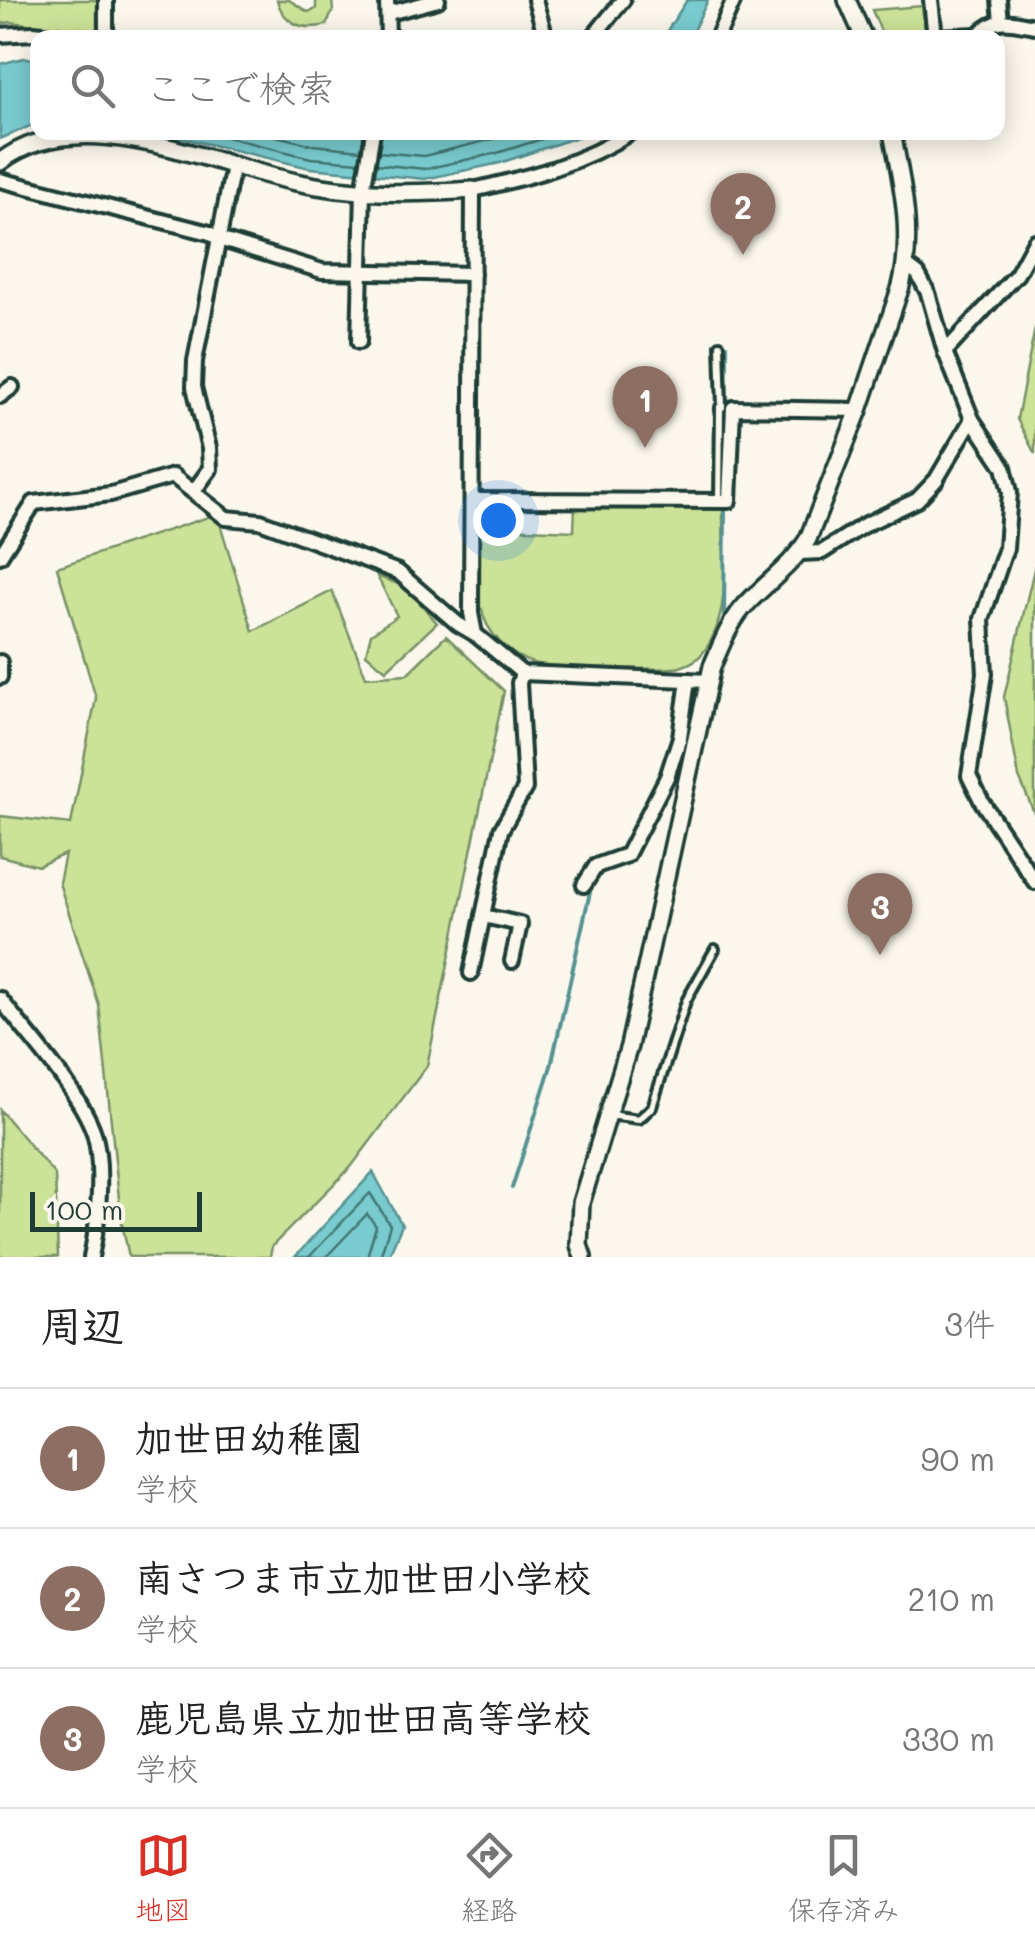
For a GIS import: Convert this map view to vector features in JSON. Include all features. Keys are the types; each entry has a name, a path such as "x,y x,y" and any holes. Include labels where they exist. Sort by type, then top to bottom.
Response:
{"street":[{"path":"106,0 106,30"},
{"path":"388,6 438,0"},
{"path":"534,0 543,30"},
{"path":"598,30 622,0"},
{"path":"721,30 733,4 747,0"},
{"path":"847,0 860,30"},
{"path":"931,0 933,30"},
{"path":"999,0 1001,20"},
{"path":"983,30 1001,20 1035,26"},
{"path":"0,36 30,33"},
{"path":"0,162 39,140"},
{"path":"132,140 298,183 473,190 584,160 618,140"},
{"path":"359,342 364,188 372,140"},
{"path":"584,1257 579,1245 581,1203 633,1029 712,666 736,618 800,553 859,410 906,265 908,228 893,140"},
{"path":"194,491 210,469 209,448 194,387 195,361 234,166"},
{"path":"0,180 210,233 322,272 473,274"},
{"path":"473,190 470,612 475,634"},
{"path":"945,352 1018,274 1035,240"},
{"path":"906,265 918,274 928,293 945,352 972,419 1004,467 1010,492 1006,548 982,619 985,674 969,776 1035,882"},
{"path":"473,500 729,501 726,407 859,410"},
{"path":"800,553 822,552 864,525 918,500 936,480 972,419"},
{"path":"0,556 34,503 111,494 173,476 226,518 260,521 398,572 522,673 710,681"},
{"path":"0,662 0,677"},
{"path":"471,972 502,830 525,788 522,673"},
{"path":"584,885 596,866 627,855 666,778 680,738 688,680"},
{"path":"483,916 520,924 512,961"},
{"path":"0,998 70,1092 95,1136 99,1218 91,1257"}],"lane":[{"path":"720,345 726,407"},
{"path":"608,1115 639,1119 652,1107 686,1001 715,949"}],"green space":[{"path":"0,0 97,0 97,30 0,24"},
{"path":"277,0 289,0 308,12 316,9 316,0 332,0 333,11 326,25 302,26 284,15"},
{"path":"922,6 925,30 880,30 872,10"},
{"path":"1035,328 1035,454 1017,419"},
{"path":"575,506 723,507 723,600 714,635 697,659 670,668 533,663 516,655 493,634 482,609 477,608 477,527 574,531"},
{"path":"217,514 253,631 332,591 366,677 407,674 446,636 504,691 427,1066 351,1167 272,1246 270,1257 129,1257 121,1218 99,1005 59,883 65,854 38,866 0,856 0,816 71,824 96,698 57,567"},
{"path":"1035,565 1035,815 1019,777 1004,697"},
{"path":"377,576 406,587 437,623 386,670 366,654 371,634 397,616"},
{"path":"0,1110 55,1175 58,1257 0,1257"}],"water":[{"path":"687,0 708,0 693,30 668,30"},
{"path":"30,58 30,126 0,139 0,64"},
{"path":"191,140 568,140 500,163 425,179 310,168"},
{"path":"373,1172 402,1225 388,1257 295,1257"}],"waterway":[{"path":"726,437 727,345"},
{"path":"724,617 725,507"},
{"path":"689,716 691,704"},
{"path":"627,861 633,858 664,796"},
{"path":"512,1188 551,1066 592,883"}],"place":[{"name":"南さつま市立加世田小学校","path":"743,255"},
{"name":"加世田幼稚園","path":"645,448"},
{"name":"鹿児島県立加世田高等学校","path":"880,955"}]}
